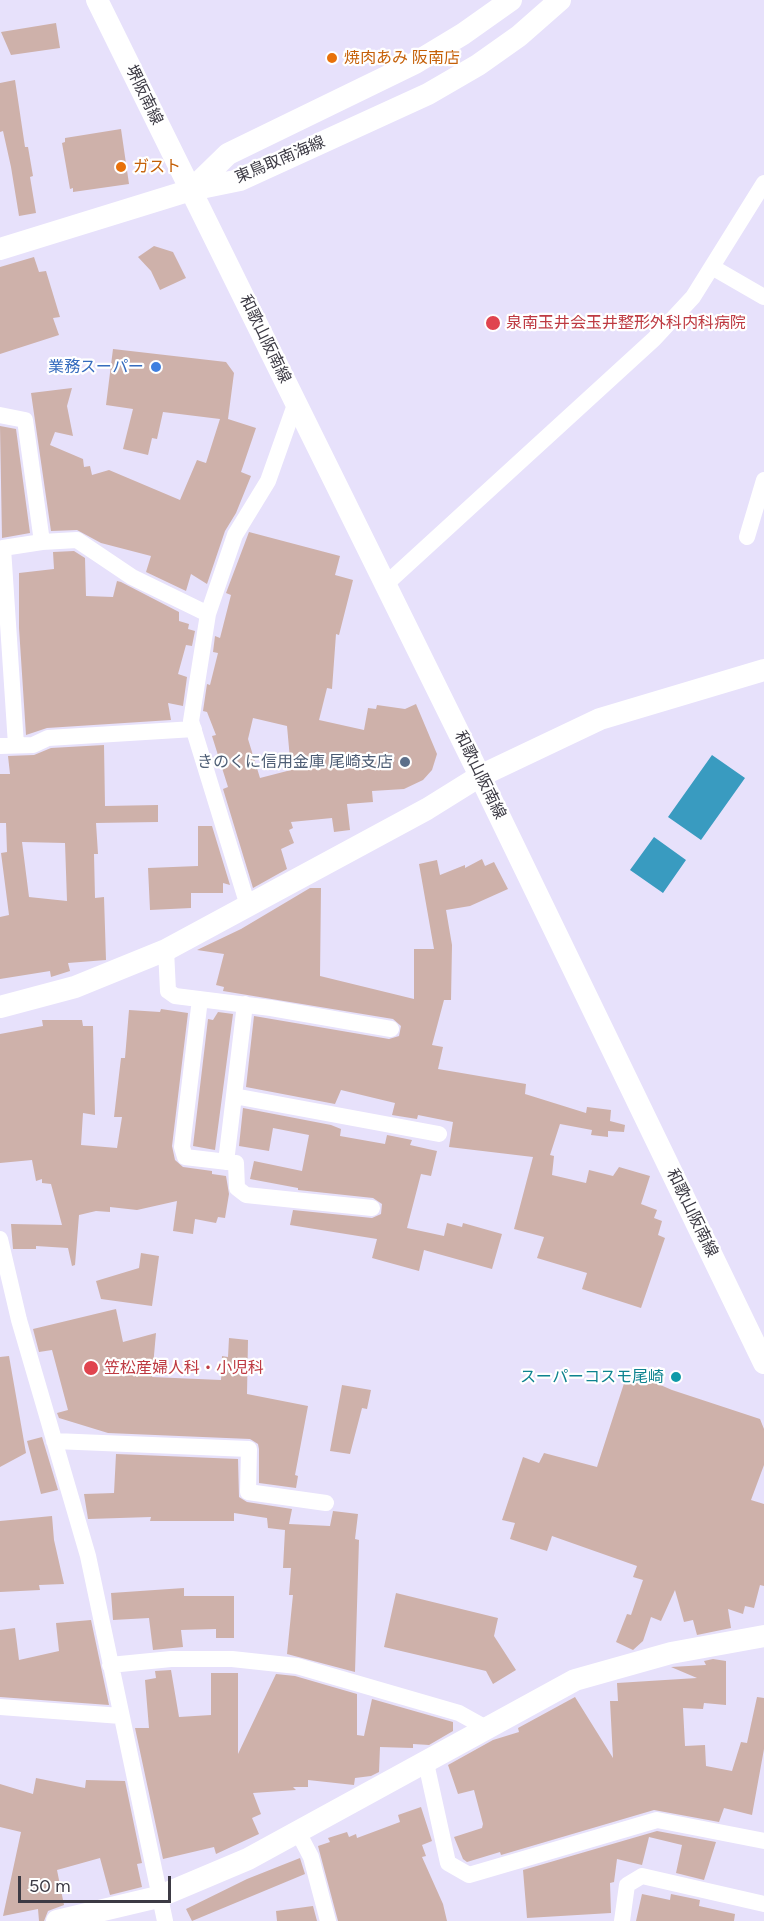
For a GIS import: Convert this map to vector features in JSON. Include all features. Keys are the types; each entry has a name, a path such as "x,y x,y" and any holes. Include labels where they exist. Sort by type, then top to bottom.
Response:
{"main road":[{"name":"堺阪南線","path":"97,0 191,190"},
{"name":"東鳥取南海線","path":"191,190 228,154 415,63 473,28 511,0"},
{"name":"東鳥取南海線","path":"191,190 240,180 428,94 478,65 519,36 560,0"},
{"path":"0,249 191,190"},
{"name":"和歌山阪南線","path":"191,190 480,776 764,1363"},
{"path":"0,1007 75,987 166,950 427,809 480,776 600,719 764,670"},
{"path":"57,1921 158,1897 248,1859 299,1834 575,1680 671,1653 764,1636"}],"street":[{"path":"386,584 654,339 693,297 764,183"},
{"path":"712,267 764,297"},
{"path":"248,906 191,721 208,614 235,535 268,481 296,402"},
{"path":"0,415 24,420 42,542"},
{"path":"747,537 764,480"},
{"path":"194,729 48,738 33,745 8,746 3,548 77,540 132,577 208,614"},
{"path":"166,950 170,994 245,1004 391,1029"},
{"path":"200,999 182,1152 188,1159 236,1163 237,1188 246,1195 372,1208"},
{"path":"226,1162 245,1004"},
{"path":"234,1096 439,1134"},
{"path":"0,1239 19,1320 88,1556 158,1897 165,1921"},
{"path":"54,1441 249,1449 248,1492 326,1503"},
{"path":"110,1665 171,1659 232,1659 297,1666 459,1713 486,1728"},
{"path":"0,1707 120,1716"},
{"path":"426,1763 448,1863 469,1875 657,1820 764,1841"},
{"path":"299,1834 310,1857 328,1921"},
{"path":"622,1921 627,1885 642,1876 764,1904"}],"water":[{"path":"712,755 745,778 701,840 668,817"},
{"path":"654,837 686,860 663,893 630,870"}],"building":[{"path":"56,23 60,48 11,55 1,32"},
{"path":"15,80 25,147 28,147 33,176 30,177 36,213 19,216 3,131 0,132 0,83"},
{"path":"121,129 129,184 73,192 73,188 70,189 62,143 65,142 65,138"},
{"path":"154,246 173,252 186,278 160,290 151,271 138,257"},
{"path":"34,257 39,272 46,271 60,317 53,318 59,335 0,354 0,267"},
{"path":"113,349 226,362 234,373 228,419 256,428 241,472 251,476 236,513 225,531 207,584 191,574 186,591 146,572 151,556 101,543 77,530 51,531 31,393 72,388 67,406 73,436 55,432 50,445 83,459 84,467 90,466 92,475 109,470 180,500 197,460 206,463 220,419 163,412 157,439 152,438 148,455 123,449 133,409 106,405"},
{"path":"0,426 16,429 30,533 2,538"},
{"path":"249,532 340,556 335,575 353,580 339,635 336,634 332,689 327,688 319,720 364,730 368,708 376,709 377,705 405,709 416,704 437,754 432,770 423,780 404,789 372,791 373,802 347,804 350,830 334,832 332,818 291,822 293,828 289,830 294,843 281,849 287,869 253,888 223,789 228,787 212,736 216,735 207,712 203,711 207,684 210,685 218,653 213,652 215,636 220,638 231,595 226,593","holes":["253,718 287,726 291,770 260,778 248,739"]},
{"path":"74,551 85,558 86,596 113,597 117,581 121,582 179,612 179,621 189,624 188,629 195,631 192,646 186,645 178,674 187,677 183,706 168,703 171,720 47,728 26,735 19,628 19,573 54,569 53,552"},
{"path":"104,745 105,806 158,805 158,822 96,823 98,854 94,854 95,898 104,897 106,960 68,963 70,971 51,977 50,971 0,979 0,917 9,915 1,853 7,852 6,823 0,823 0,774 10,774 8,756 34,755 51,748","holes":["22,842 65,843 67,901 29,897"]},
{"path":"198,826 212,826 230,885 223,883 223,893 191,893 191,908 150,910 148,868 198,866"},
{"path":"482,859 485,866 494,862 508,889 470,906 446,910 452,945 451,1000 444,1000 432,1045 443,1047 438,1069 526,1084 525,1094 586,1113 587,1107 611,1110 610,1121 625,1125 624,1132 608,1131 608,1137 591,1135 592,1130 560,1124 550,1155 554,1156 552,1175 586,1183 589,1170 613,1176 619,1167 650,1176 641,1204 657,1210 654,1218 662,1221 658,1235 665,1238 641,1308 582,1289 587,1273 537,1258 544,1237 514,1229 533,1157 449,1147 453,1122 418,1115 417,1119 392,1115 395,1103 341,1090 335,1104 246,1087 254,1016 389,1039 399,1036 401,1026 393,1019 223,991 224,987 216,985 224,954 197,950 241,929 310,888 321,888 320,976 414,999 414,949 434,949 419,864 437,860 440,875 465,865 465,868"},
{"path":"161,1009 188,1013 172,1146 175,1160 183,1167 212,1171 212,1174 226,1176 229,1194 225,1218 218,1217 216,1223 195,1219 193,1234 173,1231 177,1201 137,1210 110,1207 110,1212 96,1211 79,1215 75,1265 72,1266 68,1248 36,1246 36,1249 13,1249 11,1224 62,1225 51,1184 42,1183 42,1179 36,1181 32,1160 0,1163 0,1034 43,1026 42,1020 82,1020 83,1026 93,1026 95,1115 83,1113 81,1145 117,1148 122,1117 114,1117 121,1058 125,1058 129,1010 160,1012"},
{"path":"218,1012 233,1014 215,1150 193,1146 208,1019 213,1020"},
{"path":"243,1108 331,1125 341,1129 340,1136 385,1144 387,1135 412,1140 410,1145 437,1151 431,1176 421,1174 407,1228 444,1236 447,1223 462,1227 463,1223 502,1234 492,1269 424,1250 419,1271 372,1258 377,1239 290,1225 293,1210 372,1218 381,1214 382,1204 373,1198 298,1190 298,1188 250,1179 254,1161 302,1171 309,1135 273,1128 269,1151 239,1146"},
{"path":"141,1253 159,1256 152,1306 101,1299 96,1281 139,1268"},
{"path":"116,1309 123,1342 156,1333 152,1377 221,1380 222,1356 228,1357 229,1338 248,1340 247,1394 308,1406 295,1475 298,1476 296,1488 259,1483 258,1444 250,1439 108,1433 59,1418 57,1413 68,1410 52,1350 39,1352 33,1329"},
{"path":"9,1356 26,1453 0,1467 0,1357"},
{"path":"628,1371 672,1390 760,1419 764,1429 764,1465 751,1500 764,1504 764,1586 760,1585 754,1608 745,1606 743,1614 728,1609 731,1628 697,1635 693,1620 684,1622 675,1590 661,1621 651,1617 643,1641 633,1650 616,1642 627,1614 631,1615 643,1580 633,1577 637,1566 552,1536 547,1551 510,1539 515,1523 502,1520 523,1457 539,1463 544,1453 597,1467"},
{"path":"342,1385 371,1390 367,1409 362,1408 350,1454 330,1451"},
{"path":"42,1437 58,1490 41,1494 27,1441"},
{"path":"116,1454 238,1459 239,1497 247,1502 292,1509 289,1524 330,1526 333,1511 358,1514 355,1539 359,1540 355,1672 287,1654 293,1595 289,1595 291,1568 283,1568 285,1530 268,1528 267,1518 234,1513 234,1521 150,1521 151,1517 88,1519 84,1494 114,1493"},
{"path":"52,1516 54,1540 64,1584 39,1585 40,1590 0,1592 0,1521"},
{"path":"184,1588 184,1596 234,1596 234,1638 216,1638 216,1629 181,1630 183,1647 153,1650 149,1618 113,1620 111,1593"},
{"path":"396,1593 498,1618 494,1636 516,1670 493,1684 486,1671 384,1647"},
{"path":"91,1620 109,1705 0,1697 0,1630 15,1628 19,1660 59,1651 56,1623"},
{"path":"713,1659 726,1661 726,1705 704,1703 703,1709 683,1708 685,1746 705,1745 706,1766 732,1771 741,1742 747,1743 757,1697 764,1698 764,1749 752,1815 724,1808 719,1822 654,1810 501,1855 500,1852 467,1862 463,1859 454,1837 482,1828 483,1824 474,1790 458,1794 448,1765 493,1740 519,1732 518,1728 575,1697 613,1758 610,1701 618,1701 617,1683 697,1678 671,1667 706,1665 704,1661"},
{"path":"171,1670 179,1717 211,1715 211,1673 238,1673 238,1754 276,1674 295,1676 357,1694 357,1735 364,1736 372,1699 453,1722 453,1731 429,1745 413,1744 413,1748 380,1747 379,1772 371,1776 355,1778 354,1785 308,1780 308,1787 293,1787 296,1790 253,1793 261,1814 252,1818 259,1834 216,1854 214,1847 163,1859 135,1728 149,1728 145,1680 156,1678 155,1671"},
{"path":"36,1778 85,1788 86,1780 125,1781 142,1863 137,1864 142,1887 110,1895 100,1858 57,1870 64,1905 48,1911 44,1921 39,1921 38,1909 3,1916 21,1832 0,1827 0,1784 33,1794"},
{"path":"421,1807 432,1841 422,1845 426,1856 422,1857 443,1904 447,1921 338,1921 318,1846 330,1842 328,1838 347,1832 349,1837 356,1834 357,1838 400,1822 398,1815"},
{"path":"657,1831 716,1842 704,1880 676,1873 682,1845 649,1837 642,1865 617,1859 614,1882 610,1883 611,1913 527,1918 523,1870"},
{"path":"300,1858 305,1874 192,1921 186,1909 247,1879"},
{"path":"642,1894 670,1900 671,1894 700,1900 699,1906 735,1914 734,1921 636,1921"},
{"path":"313,1906 317,1921 277,1921 276,1911"}],"place":[{"name":"焼肉あみ 阪南店","path":"332,58"},
{"name":"ガスト","path":"121,167"},
{"name":"泉南玉井会玉井整形外科内科病院","path":"493,323"},
{"name":"業務スーパー","path":"156,367"},
{"name":"きのくに信用金庫 尾崎支店","path":"405,762"},
{"name":"笠松産婦人科・小児科","path":"91,1368"},
{"name":"スーパーコスモ尾崎","path":"676,1377"}]}
